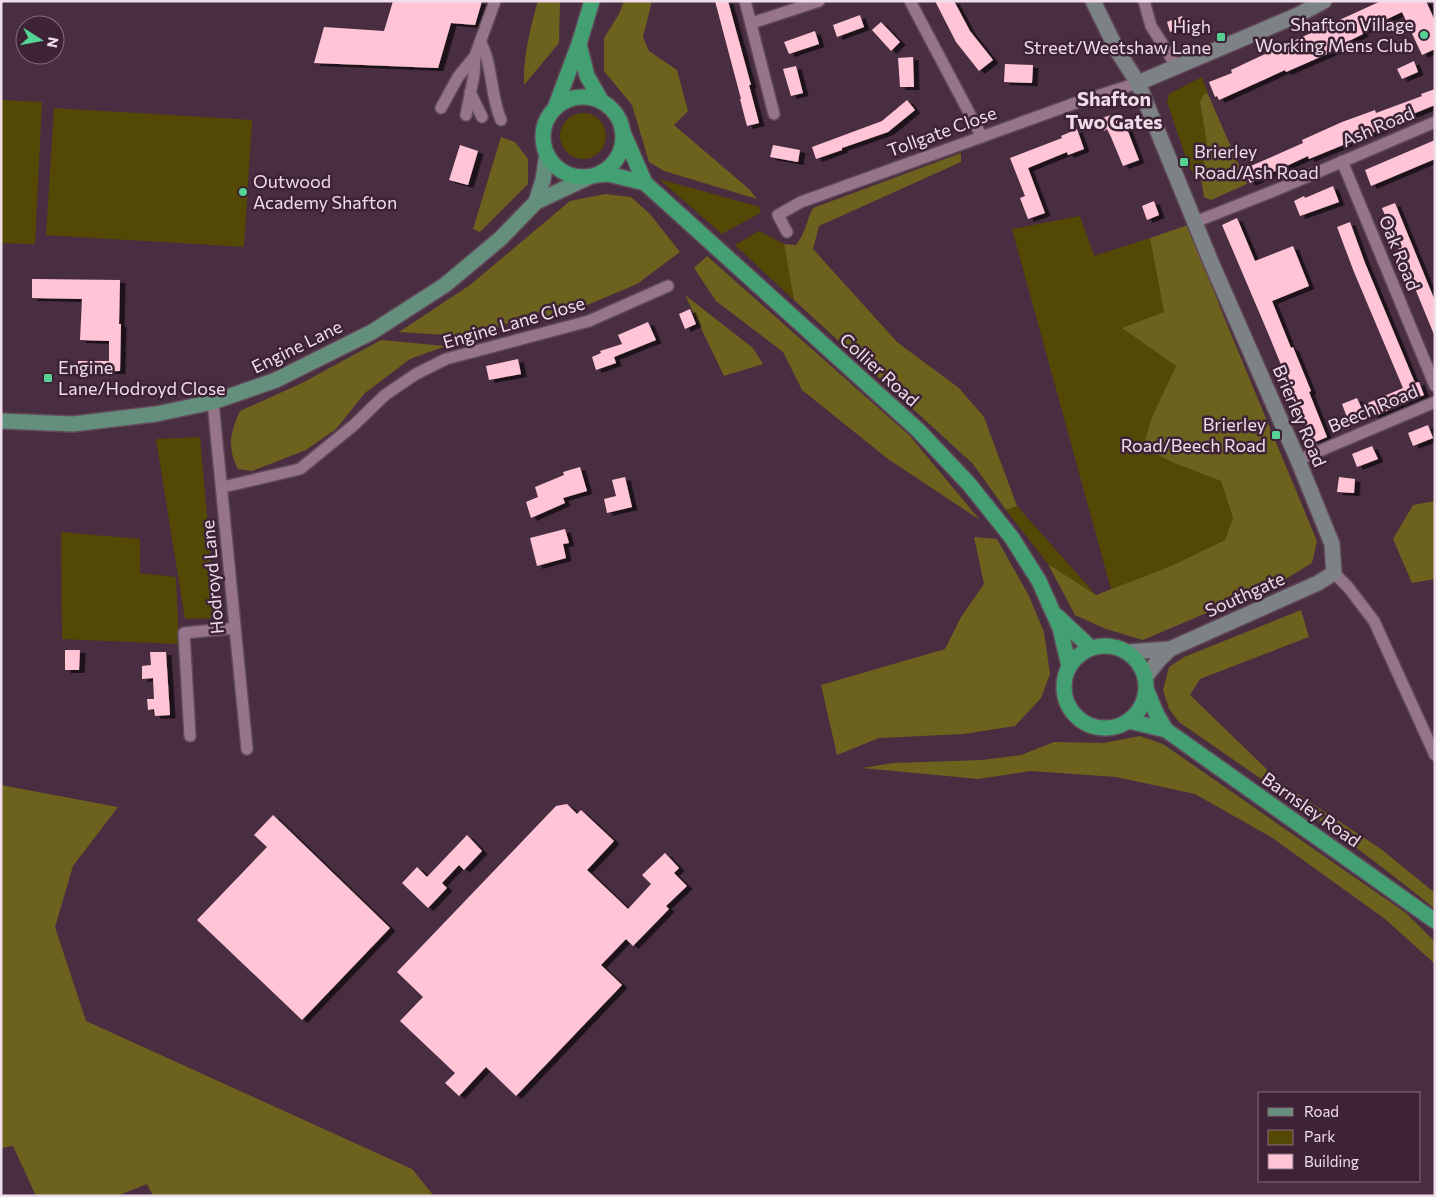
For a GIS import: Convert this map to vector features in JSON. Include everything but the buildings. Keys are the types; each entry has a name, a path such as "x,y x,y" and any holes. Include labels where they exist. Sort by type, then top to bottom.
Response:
{"highway":[{"path":"555,108 566,101 578,97 590,97 602,102 615,113 622,130 623,141 618,156 607,169 593,176 579,177 569,174 560,170 552,163 544,146 543,130 555,108 579,44 592,1"},
{"path":"579,44 587,76 602,102"},
{"name":"Collier Road","path":"622,130 645,183 918,430 969,484 1012,538 1039,581 1060,628 1069,666"},
{"name":"Collier Road","path":"593,176 608,174 645,183"},
{"name":"Collier Road","path":"1054,614 1091,648"},
{"path":"1110,645 1128,652 1142,667 1146,683 1141,707 1129,721 1119,726 1098,728 1088,724 1078,718 1070,709 1065,698 1063,688 1069,666 1082,652 1091,648 1110,645"},
{"name":"Barnsley Road","path":"1146,683 1157,715 1166,730"},
{"name":"Barnsley Road","path":"1129,721 1166,730 1435,921"}],"main road":[{"name":"Engine Lane","path":"536,202 543,180 547,154"},
{"name":"Engine Lane","path":"1,421 73,424 156,414 213,402 276,380 372,332 445,285 500,239 536,202 593,176"}],"street":[{"path":"453,112 471,76 475,56 495,1"},
{"path":"745,1 752,22 774,114"},
{"path":"752,22 819,1"},
{"path":"910,1 982,136"},
{"name":"Brierley Road","path":"1093,1 1118,52 1138,84 1211,262 1298,460 1332,544 1334,573"},
{"path":"1144,1 1151,26 1177,67"},
{"path":"1138,84 1298,16 1324,1"},
{"path":"480,42 486,55 494,98 501,120"},
{"path":"453,112 470,92 475,56"},
{"path":"453,112 458,77 475,56"},
{"name":"Tollgate Close","path":"788,232 778,215 801,202 1081,101 1138,84"},
{"path":"470,92 482,117"},
{"name":"Ash Road","path":"1195,222 1435,122"},
{"name":"Oak Road","path":"1342,161 1435,386"},
{"name":"Engine Lane Close","path":"223,487 300,469 354,424 385,395 416,374 446,358 589,321 668,286"},
{"name":"Hodroyd Lane","path":"213,402 223,487 247,748"},
{"name":"Beech Road","path":"1298,460 1435,402"},
{"path":"1334,573 1348,587 1374,621 1435,755"},
{"name":"Southgate","path":"1128,652 1170,649 1318,583 1334,573"},
{"path":"190,736 184,634 235,628"},
{"name":"Southgate","path":"1146,683 1158,661 1170,649"}],"green space":[{"path":"1202,77 1208,94 1204,94 1200,103 1207,145 1201,179 1196,177 1189,167 1167,102 1169,94"},
{"path":"1,100 42,102 35,244 1,243"},
{"path":"54,108 252,120 244,247 46,235"},
{"path":"588,113 600,119 605,127 605,145 600,153 592,158 578,159 566,153 561,145 560,131 566,119 574,114"},
{"path":"659,179 760,207 760,213 722,234"},
{"path":"1080,216 1094,256 1150,238 1164,312 1122,328 1176,366 1152,417 1174,463 1221,481 1233,518 1225,540 1171,566 1111,589 1012,229"},
{"path":"759,231 784,244 794,300 735,245"},
{"path":"200,437 216,618 185,619 156,439"},
{"path":"1017,506 1096,595 1048,564 1006,510"},
{"path":"61,532 140,539 140,573 176,577 179,644 62,639"}],"shaded area":[{"path":"538,1 560,1 559,43 524,85 528,43"},
{"path":"624,1 652,1 643,37 649,51 677,70 688,111 674,125 749,189 757,199 664,171 649,162 632,105 604,71 604,38 619,14"},
{"path":"1204,94 1208,94 1247,184 1211,200 1204,197 1201,179 1207,145 1200,102"},
{"path":"501,137 515,142 528,159 528,184 480,232 473,229"},
{"path":"961,153 961,162 819,226 813,249 897,342 959,388 984,417 1017,506 1006,510 973,464 794,300 784,244 796,245 813,208"},
{"path":"605,194 631,197 650,214 680,252 637,284 552,320 535,311 477,337 399,332 470,285 570,201"},
{"path":"1188,225 1317,541 1312,563 1284,580 1143,640 1106,629 1075,615 1048,564 1096,595 1171,566 1225,540 1233,518 1221,481 1174,463 1143,447 1152,417 1176,366 1122,328 1164,312 1150,238"},
{"path":"707,256 910,436 980,520 888,459 802,390 783,352 716,301 694,268"},
{"path":"685,295 753,348 763,364 724,376"},
{"path":"381,340 446,346 410,359 365,393 336,429 306,450 252,471 238,469 232,454 231,440 240,411 302,383"},
{"path":"1435,501 1435,579 1412,583 1393,539 1413,505"},
{"path":"974,537 997,539 1029,596 1044,632 1050,674 1041,698 1015,726 964,734 879,738 837,755 821,685 945,649 961,617 984,584"},
{"path":"1301,610 1309,637 1200,679 1190,695 1281,783 1381,849 1435,893 1435,909 1340,836 1179,722 1169,709 1163,690 1169,667 1184,657"},
{"path":"1140,736 1163,744 1406,913 1435,942 1435,964 1385,919 1271,837 1195,794 1116,777 1031,771 978,779 862,768 893,763 982,760 1021,755 1054,742 1103,743"},
{"path":"1,785 118,807 73,866 55,927 86,1021 412,1169 434,1196 153,1196 147,1184 117,1196 36,1196 13,1146 1,1148"}],"place":[{"name":"Shafton Village Working Mens Club","path":"1424,35"},
{"name":"High Street/Weetshaw Lane","path":"1221,37"},
{"name":"Brierley Road/Ash Road","path":"1184,162"},
{"name":"Outwood Academy Shafton","path":"243,192"},
{"name":"Engine Lane/Hodroyd Close","path":"48,378"},
{"name":"Brierley Road/Beech Road","path":"1276,435"}],"district":[{"name":"Shafton Two Gates","path":"1114,110"}]}
